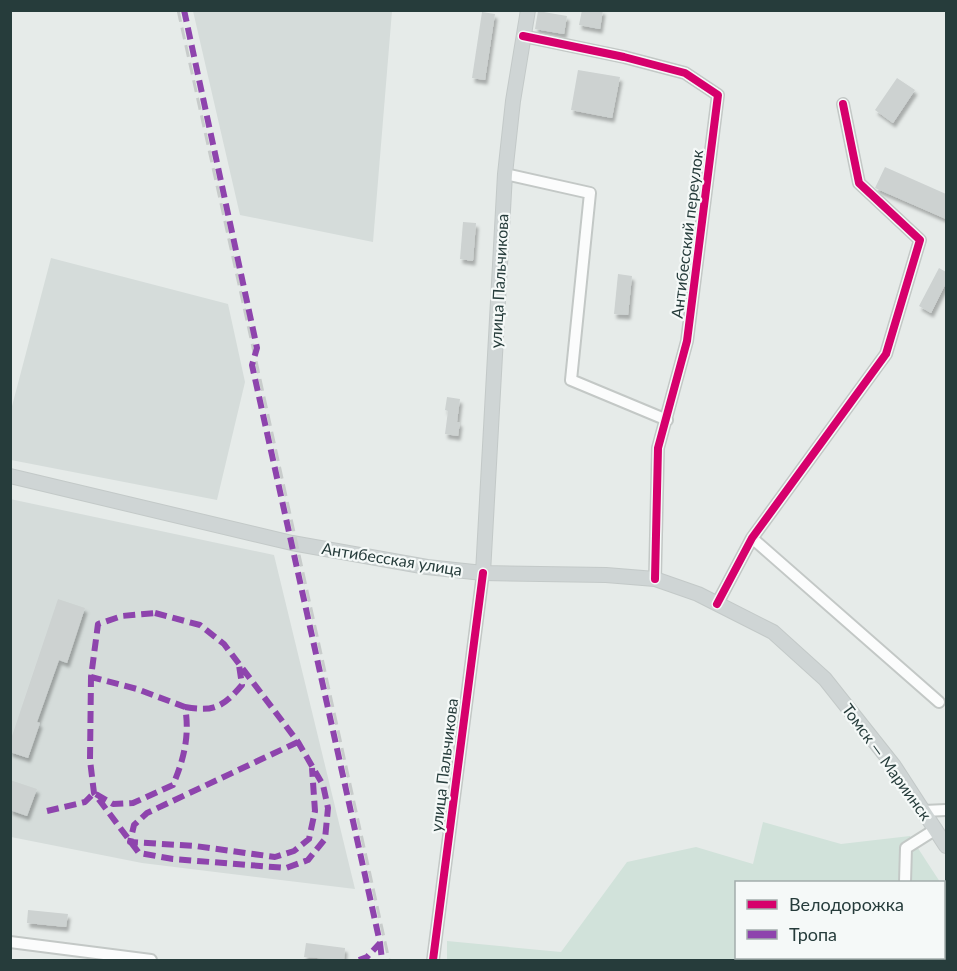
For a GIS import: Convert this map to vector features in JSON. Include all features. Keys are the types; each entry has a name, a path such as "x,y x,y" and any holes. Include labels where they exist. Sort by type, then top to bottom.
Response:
{"main road":[{"name":"улица Пальчикова","path":"483,573 505,174 528,10"},
{"name":"Антибесская улица","path":"10,476 292,543 427,567 483,573 606,575 655,579 698,594 773,632 825,679"},
{"name":"Томск — Мариинск","path":"825,679 894,766 946,846"}],"street":[{"name":"Антибесский переулок","path":"523,36 624,57 686,73 718,95 687,341 658,448 655,579"},
{"path":"717,604 752,538 886,354 920,240 859,183 843,104"},
{"path":"505,174 590,193 571,380 667,420"},
{"path":"752,538 939,702"},
{"name":"улица Пальчикова","path":"433,960 483,573"},
{"path":"924,811 946,810"},
{"path":"905,881 906,848 936,829"},
{"path":"10,942 151,960"}],"shaded area":[{"path":"193,11 392,11 373,242 240,215"},
{"path":"51,258 228,304 245,382 217,500 11,460 11,410"},
{"path":"10,499 274,555 355,889 142,863 11,837"},
{"path":"763,822 841,844 910,836 939,881 735,881 735,959 847,959 845,960 447,960 447,941 561,952 627,862 696,847 753,864"}],"building":[{"path":"582,10 603,10 600,29 579,25"},
{"path":"538,11 567,16 564,34 535,29"},
{"path":"482,12 495,14 485,80 472,78"},
{"path":"578,70 620,77 612,118 571,110"},
{"path":"897,78 915,90 893,123 875,110"},
{"path":"885,167 946,194 946,219 875,188"},
{"path":"463,222 476,223 473,261 460,259"},
{"path":"939,268 946,272 946,283 931,313 919,306"},
{"path":"618,274 632,276 628,315 614,314"},
{"path":"447,397 460,399 458,436 445,434"},
{"path":"58,599 85,608 67,663 59,660 37,722 40,723 28,758 10,752 10,742"},
{"path":"10,780 37,789 27,816 10,810"},
{"path":"28,910 68,914 66,927 27,923"},
{"path":"306,943 345,948 344,960 304,957"}],"railway":[{"path":"178,10 389,960"}],"marked path":[{"path":"184,10 257,348 252,365 380,943 367,957 359,960"},
{"path":"155,613 200,625 224,644 298,742 323,785 328,808 325,839 308,860 286,868 173,859 139,853 94,793 90,760 91,677 98,624 122,616 155,613"},
{"path":"185,707 203,709 223,703 242,685 239,665"},
{"path":"47,811 85,802 94,793 113,804 133,803 173,785 180,766 186,737 185,707 137,689 91,677"},
{"path":"298,742 147,813 134,825 130,842 195,846 275,857 294,851 309,839 315,811 312,768"},
{"path":"380,943 382,960"}],"cycle path":[{"path":"523,36 624,57 685,73 718,95 687,341 658,448 655,579"},
{"path":"717,604 752,538 886,354 920,240 859,183 843,104"},
{"path":"433,960 483,573"}]}
